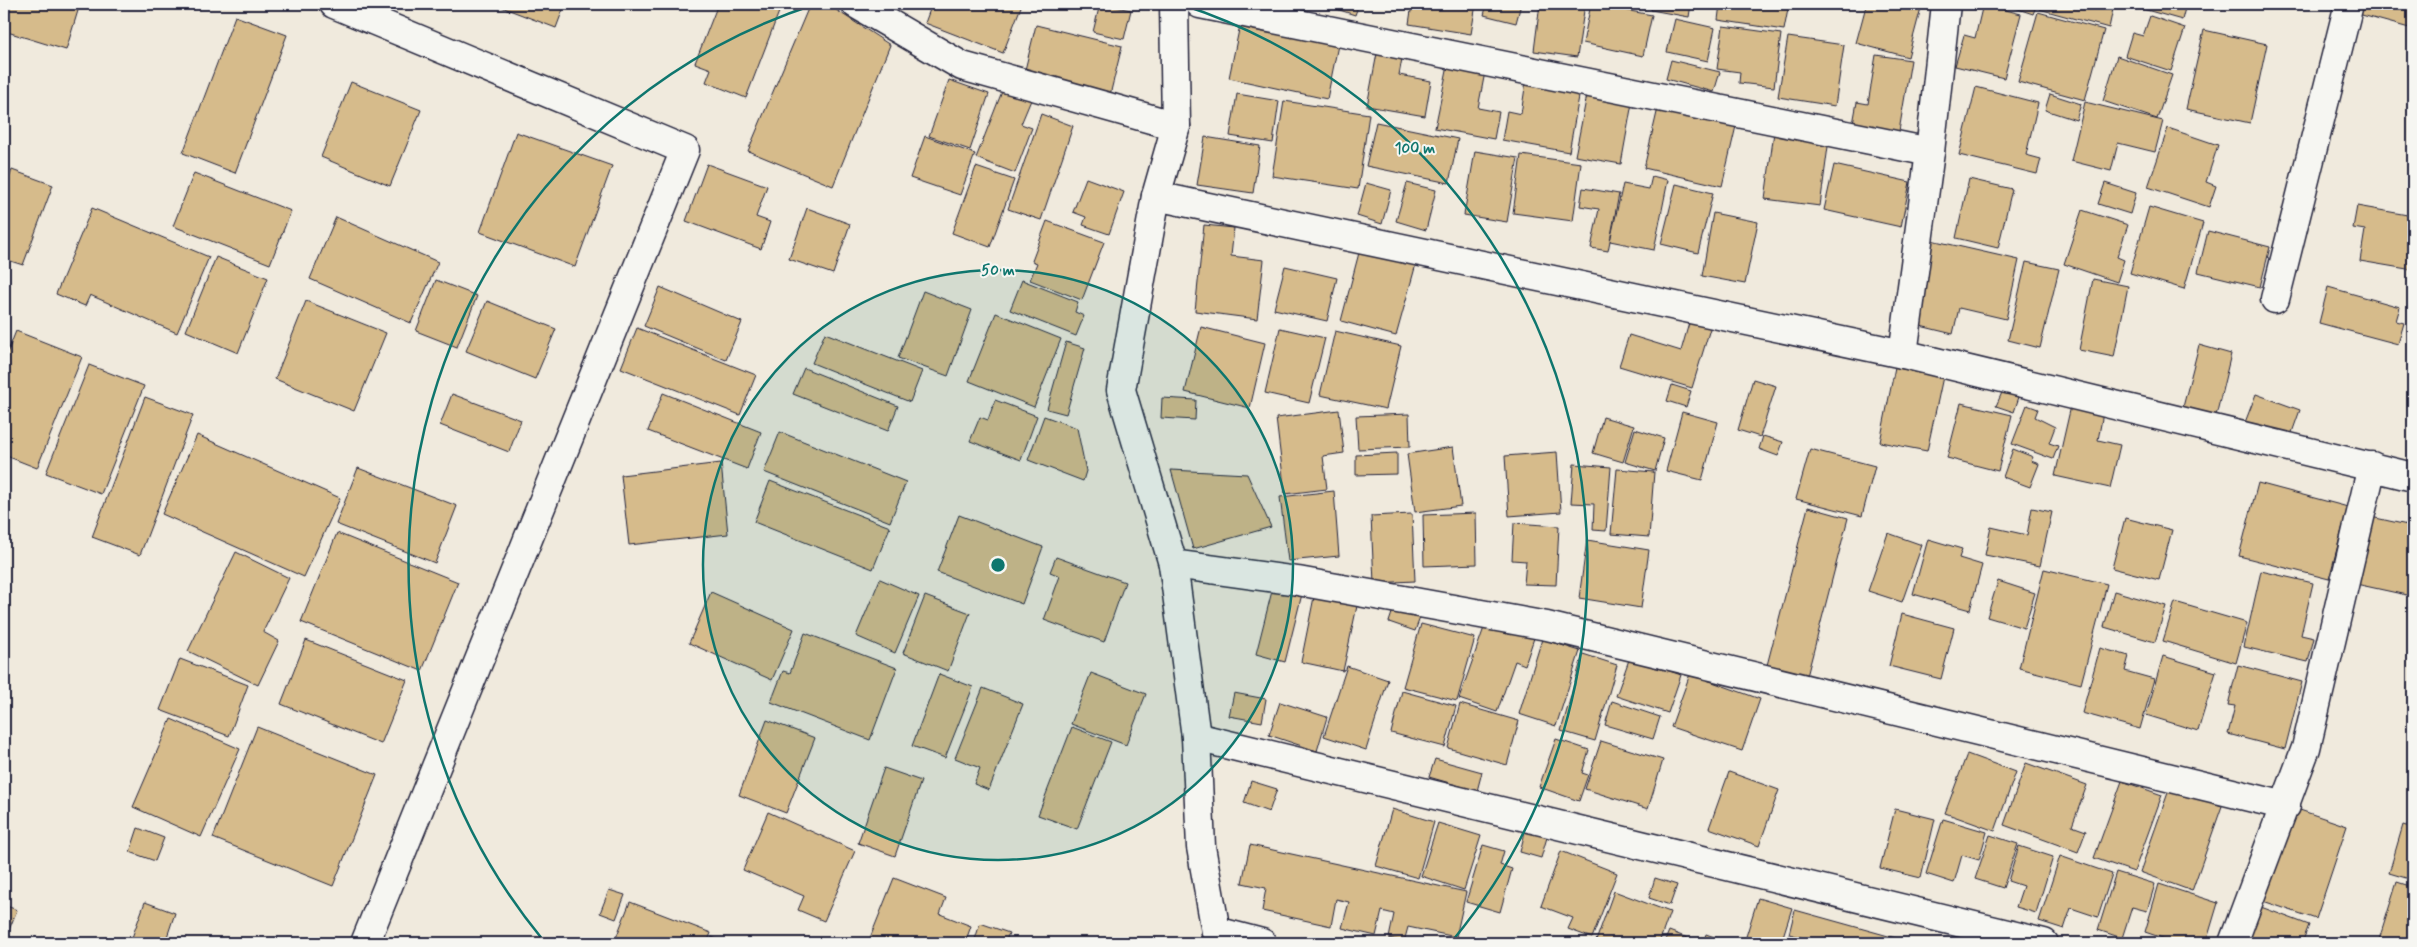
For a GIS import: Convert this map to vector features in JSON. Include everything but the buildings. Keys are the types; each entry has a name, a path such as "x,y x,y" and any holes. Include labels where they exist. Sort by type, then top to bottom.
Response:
{"street":[{"path":"334,4 685,150 365,943"},
{"path":"856,4 962,66 1176,126"},
{"path":"1174,4 1176,126 1156,196 1121,390 1173,564 1196,737 1201,848 1217,937 1262,943"},
{"path":"1200,4 1930,152"},
{"path":"1903,354 1930,152 1946,4"},
{"path":"2275,299 2349,4"},
{"path":"1156,196 1903,354 2413,477"},
{"path":"2233,943 2286,806 2306,748 2372,466"},
{"path":"1173,564 1298,580 1547,626 2286,806"},
{"path":"1196,737 2044,943"}]}
